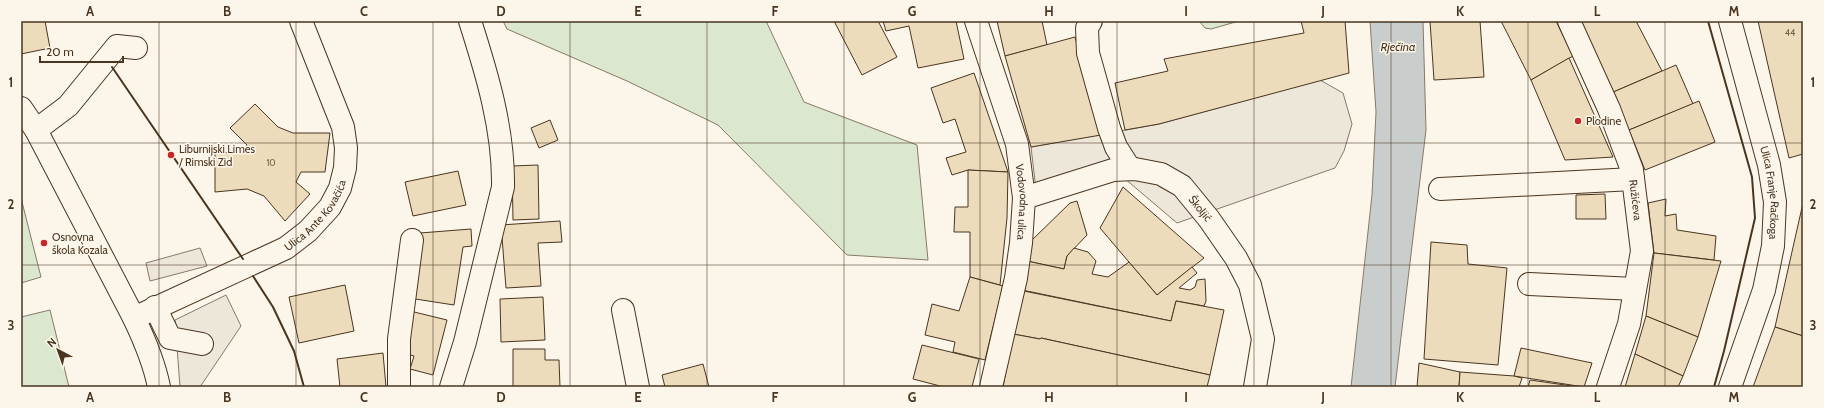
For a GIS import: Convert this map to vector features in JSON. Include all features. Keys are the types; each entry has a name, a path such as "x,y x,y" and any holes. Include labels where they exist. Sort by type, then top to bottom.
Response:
{"street":[{"name":"Ulica Ante Kovačića","path":"134,318 155,307 286,248 308,232 330,207 340,188 345,168 346,148 343,127 301,21"},
{"path":"451,387 465,342 502,187 503,166 501,143 484,65 470,21"},
{"name":"Vodovodna ulica","path":"976,21 1016,144 1024,198 1016,278 991,387"},
{"name":"Ružićeva","path":"1569,21 1609,110 1632,170 1642,251 1629,324 1608,387"},
{"name":"Ulica Franje Račkoga","path":"1730,21 1769,165 1775,202 1773,246 1764,290 1730,387"},
{"path":"1086,27 1088,52 1109,128 1120,154 1130,170"},
{"path":"36,130 68,106 117,46 136,48"},
{"path":"21,108 36,130 134,318 146,343 156,370 159,387"},
{"name":"Školjić","path":"1024,198 1113,170 1130,170 1161,174 1182,186 1209,219 1236,258 1250,285 1262,338 1254,387"},
{"path":"1440,189 1633,179"},
{"path":"399,387 399,339 412,240"},
{"path":"1529,284 1635,289"},
{"path":"155,307 170,338 202,344"},
{"path":"623,310 638,387"}],"green space":[{"path":"503,21 766,21 804,102 917,145 928,260 847,255 718,125 627,81 507,29"},
{"path":"1199,21 1239,21 1211,29 1205,28"},
{"path":"21,198 41,277 21,283"},
{"path":"50,310 69,387 21,387 21,317"}],"shaded area":[{"path":"1320,80 1343,93 1352,124 1344,151 1335,168 1177,223 1124,178 1037,198 1031,147 1159,124"},
{"path":"200,248 207,266 150,281 146,263"},
{"path":"226,295 241,326 200,387 180,387 175,320"}],"water":[{"name":"Rječina","path":"1370,21 1423,21 1426,130 1395,387 1351,387 1372,195 1376,112"}],"building":[{"path":"21,21 45,21 50,48 21,54"},
{"path":"834,21 878,21 897,57 862,75"},
{"path":"883,21 956,21 964,59 918,68 909,26 886,31"},
{"path":"997,21 1042,21 1047,45 1005,56"},
{"path":"1301,21 1345,21 1349,73 1159,124 1125,130 1115,83 1168,71 1164,59 1304,33"},
{"path":"1430,21 1480,21 1484,77 1434,80"},
{"path":"1501,21 1556,21 1573,56 1531,80"},
{"path":"1577,21 1636,21 1662,71 1611,93"},
{"path":"1758,21 1803,21 1803,154 1789,158"},
{"path":"1075,37 1101,135 1031,147 1005,56"},
{"path":"1569,58 1613,157 1565,160 1531,80"},
{"path":"1676,65 1693,104 1629,130 1611,93"},
{"path":"974,73 1008,172 968,170 952,175 946,158 966,152 955,119 943,123 931,88"},
{"path":"1699,101 1715,142 1645,170 1629,130"},
{"path":"255,104 278,127 293,133 330,133 325,172 301,172 296,182 310,194 285,221 264,196 247,189 215,192 215,153 243,152 247,145 230,128"},
{"path":"550,120 558,140 539,148 531,128"},
{"path":"538,165 539,219 513,220 512,166"},
{"path":"968,170 1008,172 1007,218 1000,285 970,277 970,232 954,232 955,207 968,207"},
{"path":"458,171 466,205 413,216 405,182"},
{"path":"1123,187 1204,258 1157,295 1100,228"},
{"path":"1605,194 1606,219 1576,219 1576,195"},
{"path":"1666,199 1665,216 1676,214 1677,230 1716,236 1714,260 1654,253 1648,203"},
{"path":"1077,201 1087,235 1067,256 1064,269 1027,261 1031,241 1070,203"},
{"path":"1803,203 1803,336 1775,327"},
{"path":"560,221 562,242 538,243 541,286 506,288 501,225"},
{"path":"471,229 472,246 463,247 454,305 409,298 420,233"},
{"path":"1431,242 1467,245 1468,264 1507,268 1498,365 1424,359"},
{"path":"1074,248 1088,252 1096,261 1092,274 1108,277 1129,262 1157,295 1192,267 1197,273 1179,288 1190,290 1195,287 1197,280 1205,279 1206,301 1204,306 1176,301 1171,321 1022,290 1027,261 1064,269 1067,256"},
{"path":"1654,253 1721,261 1698,337 1646,316"},
{"path":"970,277 1003,286 985,360 953,352 955,342 925,335 932,304 959,311"},
{"path":"345,285 354,331 299,343 289,297"},
{"path":"1019,290 1171,321 1176,301 1224,310 1210,375 1041,338 1013,334"},
{"path":"543,297 545,340 501,342 500,299"},
{"path":"410,311 447,320 433,375 410,369 414,356 400,352"},
{"path":"1646,316 1698,337 1683,376 1635,354"},
{"path":"1775,327 1803,336 1803,387 1753,387"},
{"path":"1013,334 1041,338 1210,375 1207,387 1003,387"},
{"path":"922,345 979,359 972,387 944,387 913,379"},
{"path":"1521,348 1592,363 1584,387 1514,376"},
{"path":"513,349 545,349 545,360 559,360 560,387 513,387"},
{"path":"383,353 386,387 340,387 337,359"},
{"path":"1635,354 1683,376 1678,387 1625,387"},
{"path":"1419,363 1460,372 1459,387 1417,387"},
{"path":"703,364 709,387 665,387 662,375"},
{"path":"1460,372 1514,376 1522,378 1519,387 1459,387"},
{"path":"1530,380 1579,387 1528,387"}],"wall":[{"path":"1708,21 1752,177 1755,218 1724,351 1714,387"},
{"path":"112,67 243,259"},
{"path":"253,276 273,307 294,351 304,387"}],"place":[{"name":"Plodine","path":"1578,121"},
{"name":"Liburnijski Limes / Rimski Zid","path":"171,155"},
{"name":"Osnovna škola Kozala","path":"44,243"}]}
